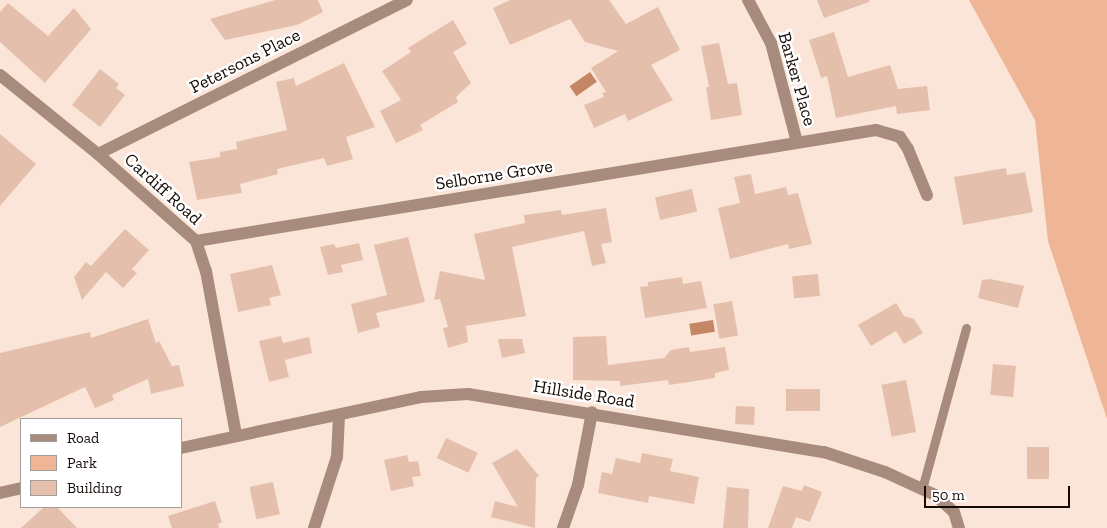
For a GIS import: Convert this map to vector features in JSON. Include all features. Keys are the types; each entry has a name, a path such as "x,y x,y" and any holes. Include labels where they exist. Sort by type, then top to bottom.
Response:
{"street":[{"name":"Petersons Place","path":"98,154 407,0"},
{"name":"Barker Place","path":"748,0 771,43 797,142"},
{"name":"Cardiff Road","path":"0,75 98,154 196,241 206,271 236,435"},
{"name":"Selborne Grove","path":"196,241 797,142 887,131 900,137 908,149 927,195"},
{"name":"Hillside Road","path":"182,448 236,435 339,416 421,397 468,394 592,412 824,452 855,461 935,495 954,512 959,528"},
{"path":"562,528 578,485 592,412"},
{"path":"314,528 337,457 339,416"},
{"path":"0,493 20,488"}],"lane":[{"path":"922,489 966,328"}],"green space":[{"path":"969,0 1107,0 1107,419 1048,241 1035,120"}],"shaded area":[{"path":"590,72 597,82 576,96 570,86"},
{"path":"713,320 715,332 691,336 689,324"}],"building":[{"path":"275,0 318,0 323,12 297,25 225,40 210,19"},
{"path":"510,0 609,0 626,24 658,7 680,50 651,65 673,100 628,121 625,114 594,128 584,105 604,97 602,93 606,92 591,68 618,51 585,42 570,19 510,45 493,8"},
{"path":"817,0 869,0 869,2 824,18"},
{"path":"8,3 48,36 74,8 91,29 45,83 0,42 0,12"},
{"path":"453,20 467,44 453,52 471,83 456,97 458,102 420,125 423,130 396,143 380,111 401,100 382,71 411,52 408,48"},
{"path":"834,32 848,77 890,65 898,89 927,86 930,110 897,114 896,106 836,118 827,76 821,78 809,40"},
{"path":"719,43 728,84 737,83 742,115 711,120 706,87 709,87 701,46"},
{"path":"344,63 375,127 346,137 353,159 327,166 324,158 277,169 278,174 240,184 242,193 197,200 189,162 220,157 220,152 237,149 236,142 287,130 276,82 294,78 296,86"},
{"path":"100,69 119,84 116,88 125,95 100,127 72,105"},
{"path":"0,134 36,164 0,206"},
{"path":"1006,168 1007,175 1025,172 1033,212 963,225 954,177"},
{"path":"751,174 755,194 786,187 788,195 798,193 812,244 789,249 788,244 730,259 718,208 740,203 734,177"},
{"path":"692,189 697,211 660,220 655,198"},
{"path":"606,208 612,242 601,244 606,263 592,266 584,231 512,247 526,316 466,326 468,342 448,348 443,328 448,327 440,299 434,300 440,271 485,280 474,234 525,223 524,215 561,210 562,215"},
{"path":"125,229 149,250 132,269 137,273 123,288 106,272 82,300 74,277 86,262 91,266"},
{"path":"408,237 425,302 376,313 380,327 358,333 351,304 387,295 374,245"},
{"path":"359,243 363,260 341,265 343,272 328,275 320,247 334,244 336,248"},
{"path":"272,265 281,295 269,298 271,305 238,312 230,274"},
{"path":"818,274 820,296 794,298 792,276"},
{"path":"682,277 683,284 701,281 707,308 645,318 640,287 648,286 648,282"},
{"path":"990,279 1024,286 1018,308 978,298 982,280"},
{"path":"732,301 738,335 719,339 713,304"},
{"path":"896,303 904,316 914,319 923,333 904,344 896,331 871,346 858,325"},
{"path":"148,319 156,343 159,341 172,366 179,365 184,386 151,394 148,379 112,395 114,400 95,408 85,387 0,427 0,353 90,332 91,338"},
{"path":"281,336 283,343 309,337 312,353 285,360 289,377 269,382 259,341"},
{"path":"606,336 608,365 664,358 671,350 689,347 690,352 725,347 729,370 715,373 715,378 669,385 668,380 620,386 620,381 573,380 573,337"},
{"path":"498,339 522,339 525,353 502,358"},
{"path":"993,364 1016,366 1013,397 990,395"},
{"path":"906,380 916,432 892,437 881,385"},
{"path":"786,389 820,389 820,411 786,411"},
{"path":"736,406 755,407 754,425 735,424"},
{"path":"446,438 478,453 468,473 437,458"},
{"path":"1027,447 1049,447 1049,479 1027,479"},
{"path":"517,449 539,476 536,478 535,528 491,517 495,501 518,507 492,463"},
{"path":"642,453 673,459 670,471 699,477 694,504 649,496 648,503 598,493 602,472 612,474 616,458 640,463"},
{"path":"407,455 409,462 418,461 421,476 412,477 414,486 391,491 384,460"},
{"path":"273,482 280,514 256,519 250,487"},
{"path":"804,485 822,492 810,522 796,517 792,528 768,528 783,486 802,491"},
{"path":"727,487 749,489 748,528 723,528"},
{"path":"215,501 222,522 218,524 219,528 172,528 168,516"},
{"path":"43,508 58,508 77,528 21,528"}]}
